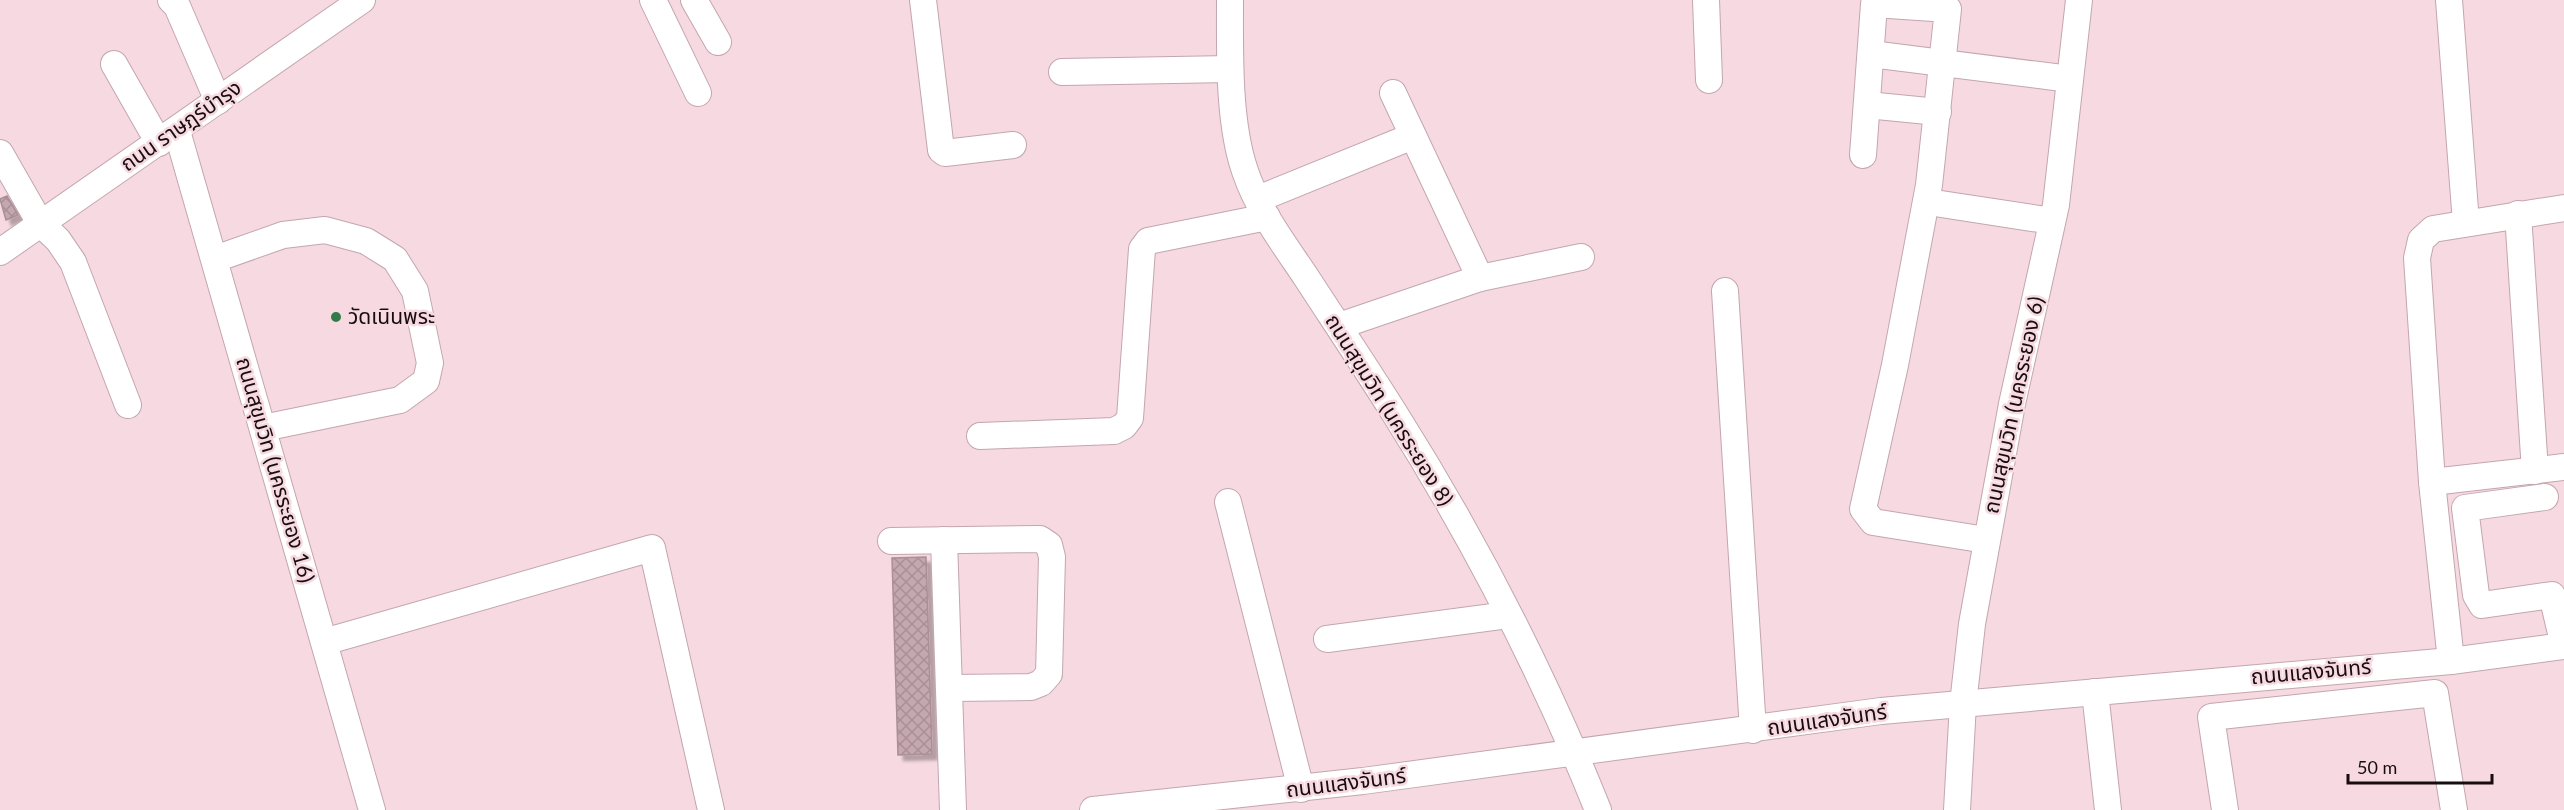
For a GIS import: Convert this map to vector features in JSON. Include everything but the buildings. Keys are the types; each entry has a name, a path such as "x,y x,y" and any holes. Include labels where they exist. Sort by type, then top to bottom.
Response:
{"street":[{"path":"171,0 177,6 218,101"},
{"path":"653,0 698,93"},
{"path":"694,0 718,42"},
{"path":"923,0 941,150 945,153 1013,145"},
{"name":"ถนนสุขุมวิท (นครระยอง 8)","path":"1230,0 1230,69 1239,147 1245,172 1262,208 1418,450 1508,615 1575,753 1598,810"},
{"path":"1706,0 1709,80"},
{"name":"ถนนสุขุมวิท (นครระยอง 6)","path":"1957,810 1963,704 1972,624 2012,404 2052,221 2079,0"},
{"path":"2449,0 2466,223"},
{"name":"ถนน ราษฎร์บำรุง","path":"0,252 168,137 357,2"},
{"path":"1863,155 1875,4 1948,9 1938,112 1920,230 1863,509 1873,522 1986,540"},
{"path":"1871,54 2070,79"},
{"name":"ถนนสุขุมวิท (นครระยอง 16)","path":"114,64 168,137 215,259 372,810"},
{"path":"1062,72 1230,69"},
{"path":"1393,93 1480,278"},
{"path":"1867,105 1938,112"},
{"path":"980,436 1114,430 1124,426 1130,418 1142,249 1148,241 1262,208 1413,136"},
{"path":"0,153 40,223 58,240 73,262 128,405"},
{"path":"1941,204 2052,221"},
{"path":"2451,661 2432,482 2417,258 2421,240 2433,229 2564,208"},
{"path":"2518,214 2535,471"},
{"path":"215,259 283,235 325,230 366,241 395,259 415,291 430,363 426,381 400,400 263,428"},
{"path":"1339,326 1480,278 1581,257"},
{"path":"1725,291 1753,730"},
{"path":"2432,482 2564,467"},
{"path":"2545,497 2465,508 2466,519 2476,595 2482,605 2552,595 2564,646"},
{"path":"1228,502 1301,789"},
{"path":"891,541 1040,539 1048,545 1052,556 1049,674 1041,683 1031,687 950,688"},
{"path":"944,540 952,810"},
{"path":"324,642 652,548 711,810"},
{"path":"1327,639 1508,615"},
{"name":"ถนนแสงจันทร์","path":"1093,810 1301,789 1881,711 2451,661 2564,646"},
{"path":"2095,692 2108,810"},
{"path":"2225,810 2211,717 2435,693 2454,810"}],"place":[{"name":"วัดเนินพระ","path":"336,317"}]}
